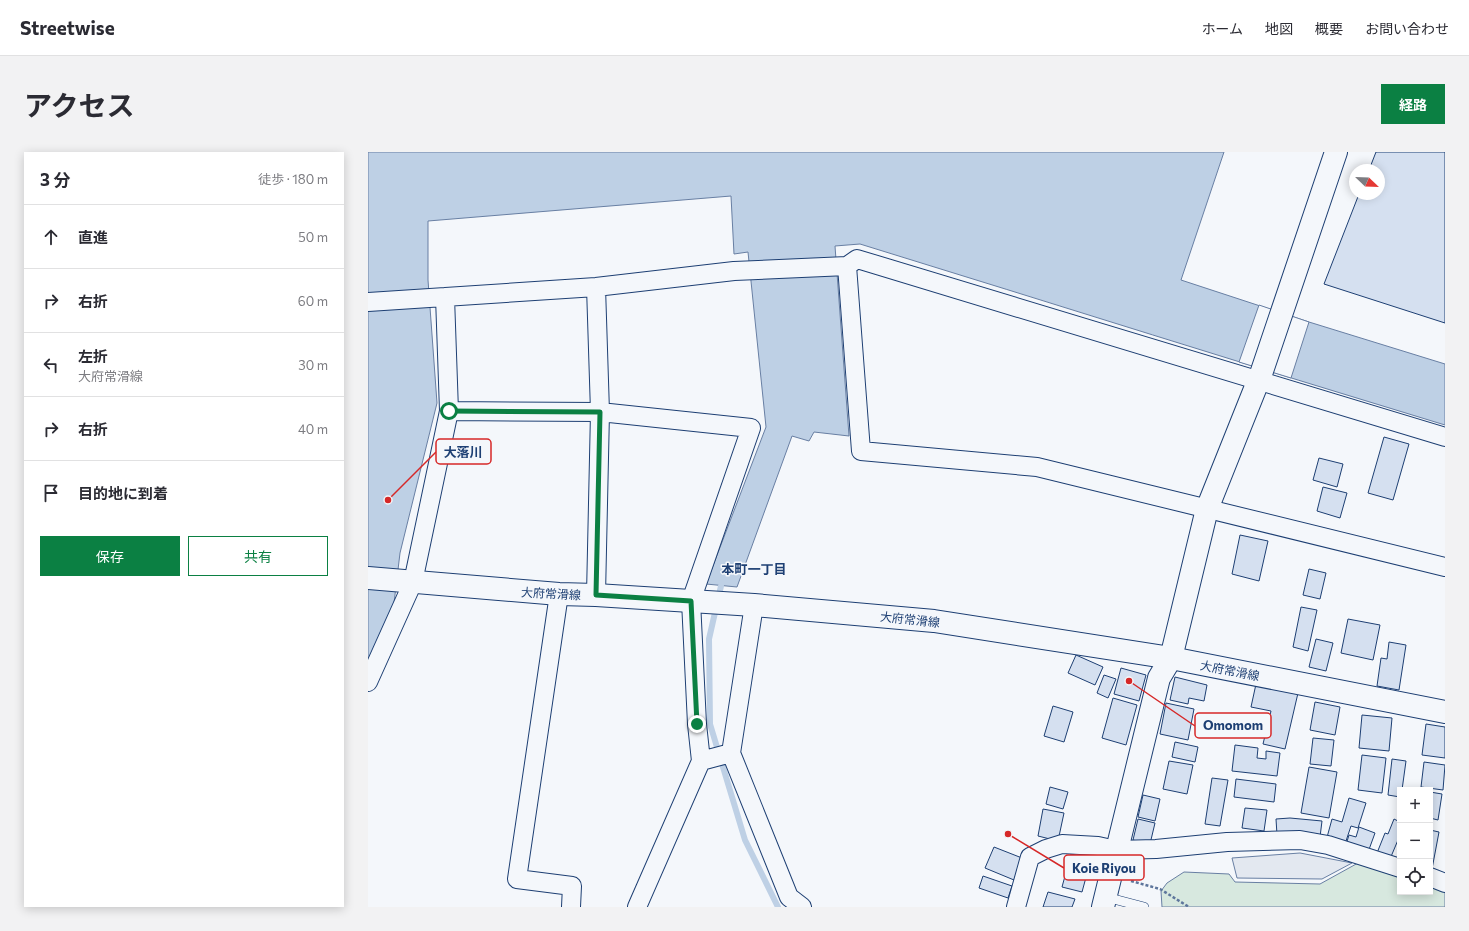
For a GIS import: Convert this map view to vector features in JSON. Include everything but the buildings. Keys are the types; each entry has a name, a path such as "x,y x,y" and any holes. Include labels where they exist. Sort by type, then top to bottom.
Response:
{"main road":[{"path":"1106,893 1159,678 1171,658 1207,509 1260,377 1336,152"},
{"name":"大府常滑線","path":"368,578 559,594 754,605 934,621 1171,658 1445,712"}],"street":[{"path":"368,302 596,287 734,271 847,266 857,259 1260,377 1445,437"},
{"path":"847,266 861,451 1036,467 1445,567"},
{"path":"596,287 600,412 596,595"},
{"path":"368,682 406,582 449,411 445,297"},
{"path":"449,411 600,412 751,428 698,601 697,724 704,760 637,907"},
{"path":"559,594 517,879 572,886 571,907"},
{"path":"754,605 730,753 789,898 802,907"},
{"path":"704,760 730,753"},
{"path":"1016,907 1030,856 1062,844 1098,846 1116,850 1227,842 1300,840 1328,845 1397,867"},
{"path":"1433,878 1445,883"}],"lane":[{"path":"1106,893 1144,907"}],"path":[{"path":"1106,893 1160,889 1189,907"}],"shaded area":[{"path":"1300,853 1352,863 1322,879 1237,878 1232,858"},
{"path":"1358,863 1397,875 1397,895 1433,895 1433,887 1445,891 1445,907 1162,907 1161,891 1167,883 1184,872 1229,874 1235,882 1320,884"}],"water":[{"path":"368,152 1224,152 1181,280 1309,322 1445,364 1445,425 860,244 835,246 849,436 814,432 809,441 792,436 737,587 706,584 766,427 748,252 734,254 731,196 428,221 428,280 437,403 400,553 394,603 368,674"}],"pier":[{"path":"1259,305 1309,322 1291,378 1239,362"}],"waterway":[{"path":"721,586 709,639 710,724 745,840 778,907"}],"place":[{"name":"大落川","path":"388,500"},
{"name":"Omomom","path":"1129,681"},
{"name":"Koie Riyou","path":"1008,834"}],"district":[{"name":"本町一丁目","path":"754,569"}],"route":[{"path":"449,411 600,412 596,595 691,601 697,724"}]}
